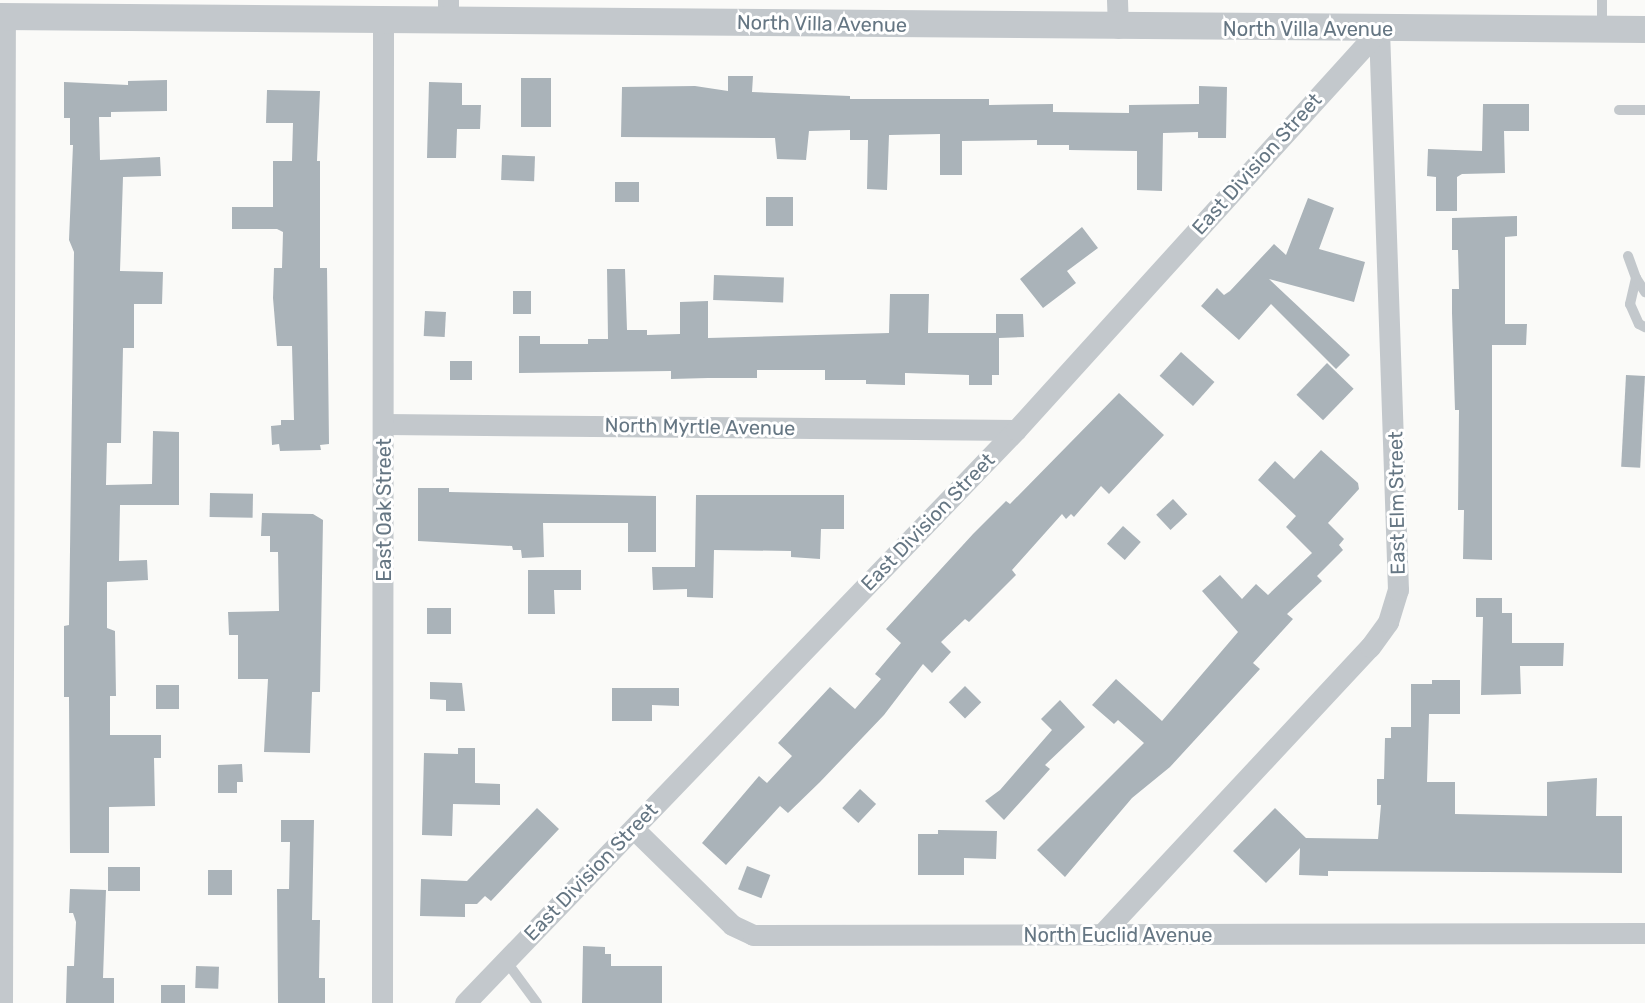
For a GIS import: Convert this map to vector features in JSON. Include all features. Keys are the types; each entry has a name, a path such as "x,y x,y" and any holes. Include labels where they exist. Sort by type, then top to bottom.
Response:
{"street":[{"path":"1117,0 1118,28"},
{"name":"North Villa Avenue","path":"3,16 383,17 448,9 1118,28 1645,29"},
{"path":"2,1003 3,16"},
{"name":"East Oak Street","path":"382,1003 385,424 383,17"},
{"name":"East Division Street","path":"465,1003 1016,430 1379,30"},
{"name":"East Elm Street","path":"1101,935 1370,647 1389,622 1398,590 1379,30"},
{"name":"North Myrtle Avenue","path":"385,424 1016,430"},
{"name":"North Euclid Avenue","path":"633,829 732,925 753,935 1645,933"}],"lane":[{"path":"1602,0 1602,29"},
{"path":"1619,110 1645,110"},
{"path":"1628,256 1636,278 1645,292"},
{"path":"1636,278 1630,304 1639,324 1645,327"},
{"path":"506,961 537,1003"}],"building":[{"path":"728,76 753,76 752,92 850,96 850,99 989,99 989,105 1053,104 1053,112 1129,113 1129,105 1199,104 1199,86 1227,87 1226,138 1198,138 1198,132 1163,133 1162,191 1137,190 1137,151 1069,150 1069,145 1037,145 1037,140 962,141 962,175 940,175 940,134 889,135 887,190 867,189 868,140 850,140 850,130 809,131 806,160 777,159 775,138 621,137 622,87 695,86 728,91"},
{"path":"521,78 551,78 551,127 521,127"},
{"path":"167,80 167,111 111,112 111,117 99,117 100,160 160,157 161,176 123,177 120,271 163,272 162,304 134,304 134,348 123,348 121,443 107,443 106,485 152,484 153,431 179,432 179,505 120,505 119,561 147,560 148,580 107,582 107,628 115,631 116,696 110,696 110,735 161,735 161,758 154,758 155,806 109,807 109,853 70,853 69,697 64,697 64,626 69,625 74,252 69,240 73,145 70,145 70,118 64,118 64,82 128,85 128,81"},
{"path":"429,82 462,83 462,105 481,105 480,129 457,129 456,158 427,158"},
{"path":"267,90 320,91 317,161 320,161 320,268 327,268 329,444 320,445 321,450 280,451 279,444 272,445 271,426 281,425 281,420 294,420 292,346 277,346 273,298 274,268 282,268 283,232 277,229 232,229 232,207 273,207 273,161 292,161 293,123 266,123"},
{"path":"1483,104 1529,104 1529,131 1504,131 1505,173 1462,174 1457,177 1457,211 1436,211 1436,177 1427,176 1428,149 1482,151"},
{"path":"502,155 535,156 534,181 501,180"},
{"path":"615,182 639,182 639,202 615,202"},
{"path":"766,197 793,197 793,226 766,226"},
{"path":"1308,198 1334,208 1319,249 1365,262 1354,302 1269,279 1350,355 1336,369 1271,304 1239,340 1201,306 1217,288 1224,295 1230,291 1274,244 1286,255"},
{"path":"1517,216 1517,236 1505,237 1505,324 1527,324 1526,345 1492,345 1492,560 1463,559 1464,510 1458,510 1459,410 1455,410 1452,313 1452,289 1459,289 1458,250 1452,250 1452,218"},
{"path":"1082,227 1098,248 1067,271 1076,283 1043,308 1020,279"},
{"path":"607,269 625,269 627,330 647,330 647,335 680,334 680,302 708,301 708,338 889,333 890,294 929,294 928,333 996,333 996,314 1023,314 1024,337 999,338 999,375 992,375 992,385 969,385 969,375 905,373 905,385 866,384 866,380 825,380 825,370 757,370 757,378 671,379 671,371 519,373 519,336 540,336 540,344 588,344 588,339 608,339"},
{"path":"714,275 784,277 783,302 713,300"},
{"path":"513,291 531,291 531,314 513,314"},
{"path":"425,311 446,312 445,337 424,336"},
{"path":"1181,352 1214,382 1193,406 1160,376"},
{"path":"450,361 472,361 472,380 450,380"},
{"path":"1327,363 1354,389 1323,420 1296,395"},
{"path":"1626,375 1645,376 1640,468 1621,467"},
{"path":"1119,393 1164,435 1109,494 1101,486 1074,517 1071,514 1066,519 1062,514 1012,570 1016,575 969,622 965,619 941,642 951,652 932,673 923,664 884,715 820,782 788,813 780,806 726,865 702,843 759,776 767,783 792,756 778,743 830,687 855,709 881,679 875,674 901,643 886,629 973,534 1006,501 1010,504"},
{"path":"1321,450 1358,483 1359,489 1328,523 1344,539 1339,545 1343,550 1317,576 1322,581 1287,614 1293,619 1253,663 1260,669 1170,767 1132,798 1065,877 1037,850 1144,743 1118,720 1114,724 1092,705 1116,679 1162,721 1238,632 1202,591 1220,575 1242,599 1256,584 1268,595 1312,553 1286,527 1296,516 1258,480 1275,461 1294,479"},
{"path":"418,488 449,488 449,492 656,496 656,552 628,552 628,523 543,523 544,557 522,558 521,550 513,550 512,546 418,541"},
{"path":"210,493 253,494 253,518 210,517"},
{"path":"696,495 844,495 844,529 821,529 820,559 791,557 791,551 714,550 713,598 687,597 687,589 653,590 652,567 695,567"},
{"path":"1173,499 1187,514 1171,530 1156,515"},
{"path":"262,513 313,514 323,520 320,692 312,692 310,753 264,752 268,679 238,679 238,635 229,635 228,612 279,611 278,552 270,552 270,536 261,536"},
{"path":"1123,526 1141,542 1125,560 1107,544"},
{"path":"528,570 581,570 581,590 554,590 555,614 528,614"},
{"path":"1476,598 1502,598 1502,613 1512,613 1512,643 1564,643 1563,666 1520,666 1521,694 1481,695 1483,617 1476,617"},
{"path":"427,608 451,608 451,634 427,634"},
{"path":"1432,680 1460,680 1460,714 1429,714 1427,782 1455,782 1455,814 1547,816 1547,782 1597,778 1596,816 1622,816 1622,873 1328,871 1328,876 1299,875 1300,848 1266,883 1233,851 1275,808 1306,838 1378,839 1381,805 1377,805 1377,779 1384,779 1385,738 1391,738 1391,727 1411,727 1411,684 1432,684"},
{"path":"430,682 462,683 465,711 446,711 446,700 430,699"},
{"path":"156,685 179,685 179,709 156,709"},
{"path":"965,686 981,702 965,719 949,702"},
{"path":"612,688 679,688 679,706 652,705 652,721 612,721"},
{"path":"1060,700 1085,727 1045,765 1050,769 1004,820 985,801 1000,790 1052,730 1041,719"},
{"path":"458,748 475,748 475,783 500,784 500,805 453,804 452,836 422,835 424,753 458,754"},
{"path":"242,764 243,782 237,782 237,793 218,793 218,765"},
{"path":"860,789 876,804 858,823 842,808"},
{"path":"537,808 559,829 491,901 485,896 477,904 465,904 465,917 420,916 421,879 467,881"},
{"path":"281,820 314,820 312,920 320,920 319,978 325,978 325,1003 278,1003 277,889 289,889 290,842 281,842"},
{"path":"938,830 997,831 996,859 964,858 964,875 918,875 918,834 938,834"},
{"path":"747,866 770,875 761,898 738,889"},
{"path":"108,867 140,867 140,891 108,891"},
{"path":"208,870 232,870 232,895 208,895"},
{"path":"70,889 106,890 103,978 114,978 114,1003 66,1003 67,966 74,966 76,922 73,913 69,913"},
{"path":"583,946 605,947 605,954 611,954 611,966 662,966 662,1003 582,1003"},
{"path":"196,966 219,967 218,989 195,988"},
{"path":"161,985 185,985 185,1003 161,1003"}]}
